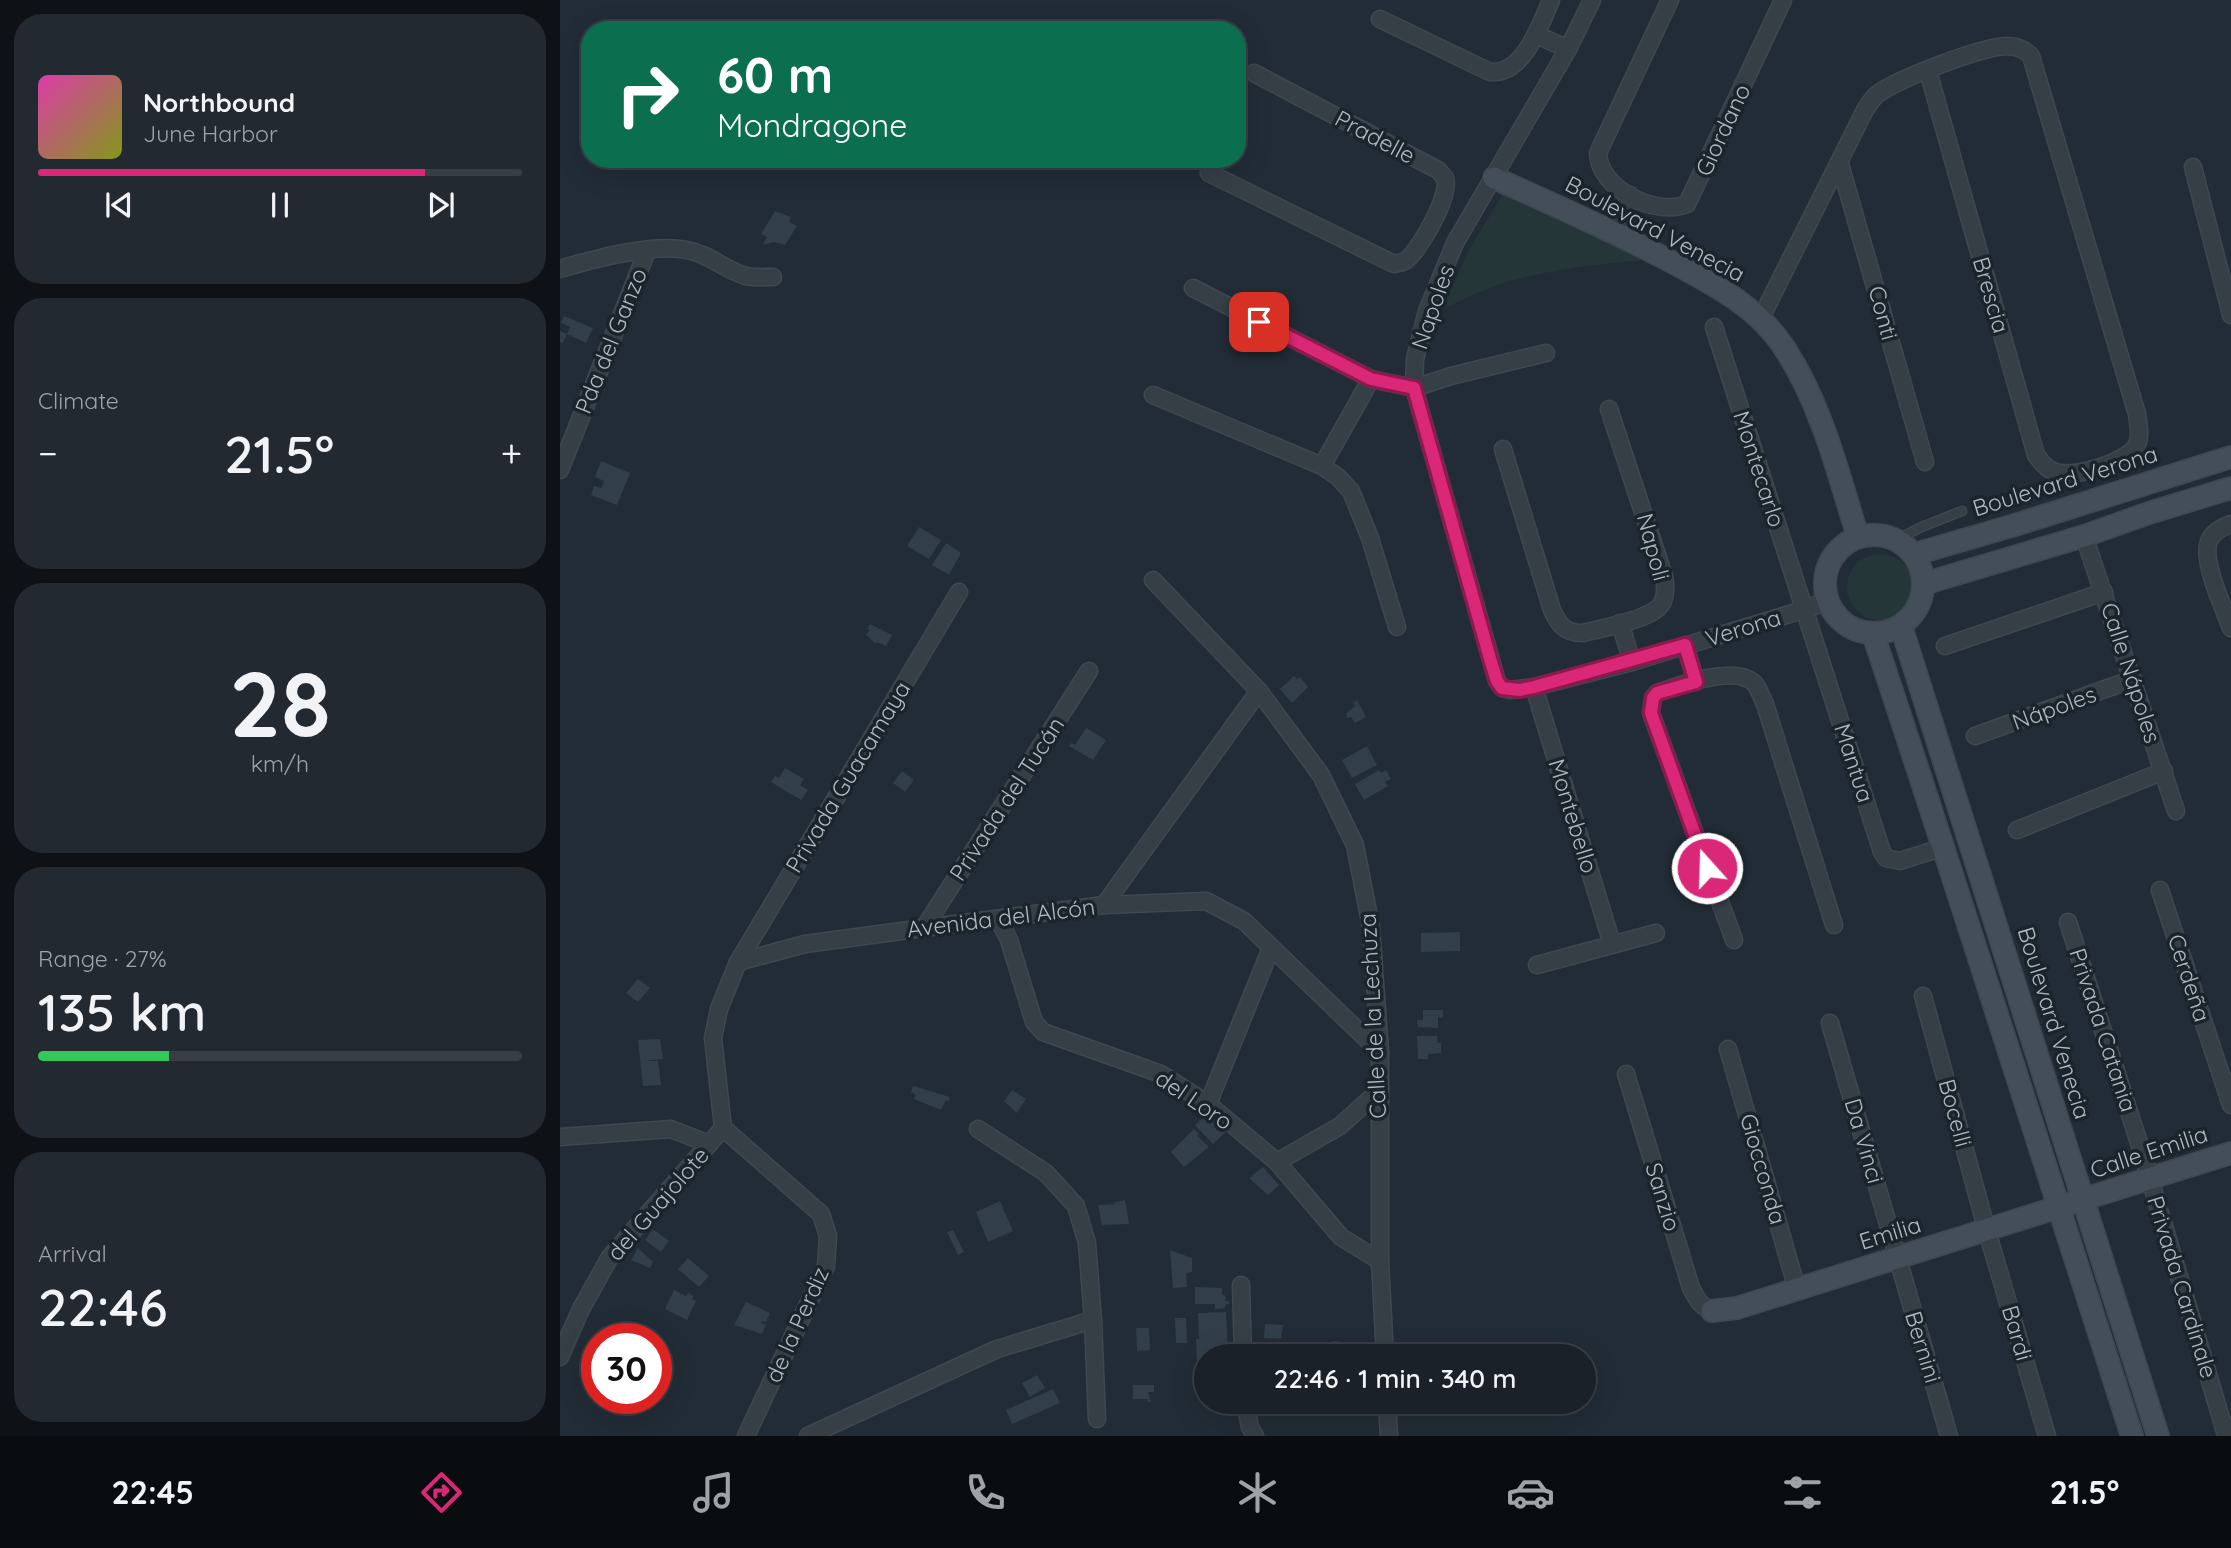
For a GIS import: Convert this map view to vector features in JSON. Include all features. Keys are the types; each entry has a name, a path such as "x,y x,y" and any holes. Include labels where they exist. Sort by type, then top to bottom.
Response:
{"street":[{"path":"1380,19 1490,72 1508,70 1537,35 1551,0"},
{"name":"Napoles","path":"1497,681 1414,388 1415,359 1427,311 1455,243 1568,50 1592,0"},
{"name":"Giordano","path":"1670,0 1598,152 1598,164 1602,173 1614,186 1655,207 1666,209 1687,204 1783,0"},
{"path":"1537,35 1568,50"},
{"name":"Brescia","path":"2006,46 2025,50 2031,57 2139,429 2137,444 2127,455 2096,469 2066,474 2048,469 2036,455 1928,71 2006,46"},
{"path":"1761,318 1865,110 1876,95 1898,82 1928,71"},
{"name":"Pradelle","path":"1254,73 1437,170 1445,177 1445,186 1429,229"},
{"name":"Conti","path":"1840,164 1924,462"},
{"path":"2193,167 2225,263 2231,315"},
{"path":"1209,173 1394,264 1403,263 1429,229 1455,243"},
{"name":"Boulevard Venecia","path":"1494,178 1615,232 1718,287 1761,318 1784,346 1816,405 1858,537"},
{"path":"1615,232 1630,195"},
{"path":"560,269 603,256 670,248 705,256 748,276 773,277"},
{"name":"Pda del Ganzo","path":"560,470 647,251"},
{"path":"1193,288 1371,379 1414,388 1451,376 1546,353"},
{"name":"Montecarlo","path":"1714,327 1806,609"},
{"path":"1322,466 1371,379"},
{"path":"1153,395 1322,466 1338,477 1351,491 1370,538 1397,627"},
{"name":"Napoli","path":"1503,449 1557,621 1564,629 1582,634 1620,624 1658,608 1666,587 1661,560 1609,409"},
{"name":"Boulevard Verona","path":"1914,554 2231,457"},
{"path":"2096,469 2106,497"},
{"path":"1923,584 2231,488"},
{"path":"2231,524 2215,532 2209,540 2208,554 2231,628"},
{"path":"1879,535 1897,540 1914,554 1922,570 1923,593 1919,606 1901,626 1892,630 1873,634 1854,629 1838,618 1828,601 1825,585 1827,569 1834,555 1858,537 1879,535"},
{"name":"Calle Nápoles","path":"2084,536 2176,811"},
{"name":"Calle de la Lechuza","path":"1153,580 1259,691 1321,775 1355,845 1371,927 1380,1052 1380,1261 1384,1344"},
{"name":"Privada Guacamaya","path":"737,962 959,592"},
{"path":"1945,646 2104,592"},
{"name":"Verona","path":"1497,681 1502,688 1510,690 1534,687 1632,662 1828,601"},
{"name":"Mantua","path":"1806,609 1882,852 1886,858 1894,861 1944,847"},
{"path":"1620,624 1632,662"},
{"name":"Boulevard Venecia","path":"1901,626 2158,1436"},
{"path":"1873,634 1944,847 2132,1436"},
{"path":"1685,645 1696,682"},
{"name":"Privada del Tucán","path":"925,928 1089,671"},
{"path":"1734,940 1651,713 1653,698 1657,693 1724,675 1738,675 1754,683 1760,694 1834,925"},
{"name":"Nápoles","path":"1975,736 2133,679"},
{"name":"Montebello","path":"1534,687 1612,944"},
{"path":"1104,905 1259,691"},
{"path":"2017,830 2164,771"},
{"name":"Cerdeña","path":"2160,890 2231,1105"},
{"name":"Avenida del Alcón","path":"737,962 805,944 925,928 1104,905 1206,901 1244,921 1380,1052"},
{"name":"del Loro","path":"999,919 1009,940 1034,1022 1042,1032 1161,1074 1208,1104 1277,1162 1341,1237 1380,1261"},
{"name":"Privada Catania","path":"2068,922 2149,1178"},
{"path":"1537,965 1656,933"},
{"path":"1208,1104 1271,948"},
{"path":"723,1128 713,1038 719,1009 737,962"},
{"name":"Bocelli","path":"1923,996 1987,1231"},
{"name":"Da Vinci","path":"1830,1023 1898,1258"},
{"name":"Giocconda","path":"1728,1049 1797,1289"},
{"name":"Sanzio","path":"1626,1074 1691,1288 1703,1307 1712,1311"},
{"path":"1277,1162 1340,1126 1380,1090"},
{"name":"del Guajolote","path":"560,1357 581,1309 610,1257 723,1128"},
{"name":"de la Perdiz","path":"723,1128 821,1214 828,1236 826,1266 746,1436"},
{"name":"del Guajolote","path":"560,1137 671,1129 709,1144"},
{"path":"978,1129 1046,1173 1076,1206 1087,1243 1097,1419"},
{"name":"Calle Emilia","path":"2082,1200 2231,1153"},
{"name":"Privada Cardinale","path":"2149,1178 2226,1435"},
{"name":"Emilia","path":"1712,1311 1726,1311 2082,1200"},
{"name":"Bardi","path":"1987,1231 2047,1436"},
{"name":"Bernini","path":"1898,1258 1950,1436"},
{"path":"1241,1285 1243,1344"},
{"path":"808,1436 997,1349 1093,1320"},
{"path":"1247,1414 1255,1436"},
{"path":"1388,1414 1389,1436"}],"lane":[{"path":"1897,540 1919,528 1962,512"}],"shaded area":[{"path":"1509,193 1643,260 1529,276 1492,287 1442,309 1470,248 1503,194"},
{"path":"1886,554 1904,563 1911,574 1911,600 1904,611 1893,618 1874,620 1856,611 1849,600 1847,581 1856,563 1867,556"}],"building":[{"path":"775,211 791,217 789,222 797,226 785,245 774,242 763,245 767,237 761,234"},
{"path":"564,316 593,328 586,343 567,334 570,327 561,323"},
{"path":"560,331 567,334 563,343 560,342"},
{"path":"601,461 630,473 617,505 591,495 594,486 601,488 604,481 595,477"},
{"path":"919,527 941,540 929,559 907,546"},
{"path":"946,543 960,552 949,575 932,565"},
{"path":"870,624 892,635 886,646 877,642 876,644 866,635"},
{"path":"1294,676 1297,679 1300,677 1308,687 1292,703 1280,689"},
{"path":"1357,700 1366,717 1355,723 1351,717 1347,718 1346,714 1355,706 1353,703"},
{"path":"1086,728 1106,740 1093,760 1069,746 1071,743 1075,745"},
{"path":"1367,746 1377,765 1352,778 1342,760"},
{"path":"785,768 804,779 800,785 808,790 801,800 771,782 775,776 779,778"},
{"path":"1379,770 1381,773 1386,770 1391,779 1385,782 1388,786 1364,800 1355,784"},
{"path":"902,771 914,780 905,792 893,783"},
{"path":"1460,932 1460,951 1421,952 1421,933"},
{"path":"638,979 650,988 638,1002 626,993"},
{"path":"1423,1010 1443,1010 1443,1018 1438,1017 1438,1028 1418,1027 1417,1020 1423,1020"},
{"path":"1417,1036 1437,1036 1438,1043 1441,1043 1441,1053 1428,1054 1428,1059 1418,1059"},
{"path":"660,1039 663,1059 646,1061 658,1061 661,1085 643,1086 638,1040"},
{"path":"913,1086 950,1097 949,1101 946,1100 941,1110 914,1099 916,1095 911,1092"},
{"path":"1012,1090 1026,1099 1017,1113 1004,1101"},
{"path":"1209,1112 1228,1130 1213,1144 1195,1125"},
{"path":"1194,1129 1199,1134 1197,1136 1209,1147 1184,1167 1171,1152"},
{"path":"1263,1167 1279,1185 1268,1195 1249,1178"},
{"path":"1125,1200 1129,1224 1102,1225 1098,1205 1115,1204"},
{"path":"1000,1201 1013,1231 988,1242 976,1212"},
{"path":"653,1229 669,1241 661,1252 645,1240"},
{"path":"953,1230 964,1252 958,1255 947,1232"},
{"path":"638,1248 653,1262 650,1268 631,1260"},
{"path":"1170,1250 1192,1258 1192,1272 1186,1273 1187,1287 1173,1288"},
{"path":"688,1258 709,1276 699,1287 678,1269"},
{"path":"1195,1287 1222,1288 1225,1301 1229,1301 1229,1304 1225,1305 1225,1308 1215,1309 1215,1304 1195,1304"},
{"path":"674,1290 686,1296 688,1293 694,1296 692,1299 696,1301 687,1320 665,1309"},
{"path":"746,1302 770,1313 766,1322 761,1323 766,1325 762,1334 734,1325"},
{"path":"1226,1312 1228,1344 1196,1344 1196,1339 1199,1339 1198,1313"},
{"path":"1175,1318 1186,1318 1187,1343 1176,1343"},
{"path":"1265,1324 1283,1325 1281,1339 1264,1338"},
{"path":"1136,1328 1149,1328 1150,1350 1137,1351"},
{"path":"1333,1341 1352,1343 1352,1344 1333,1344"},
{"path":"1037,1375 1045,1388 1030,1397 1022,1383"},
{"path":"1133,1385 1154,1385 1154,1392 1148,1392 1151,1402 1148,1402 1148,1399 1133,1399"},
{"path":"1053,1389 1060,1403 1012,1424 1006,1410"}],"route":[{"path":"1259,322 1371,379 1414,388 1491,662 1502,688 1520,690 1534,687 1632,662 1685,645 1696,682 1657,693 1651,704 1651,713 1707,868"}]}
